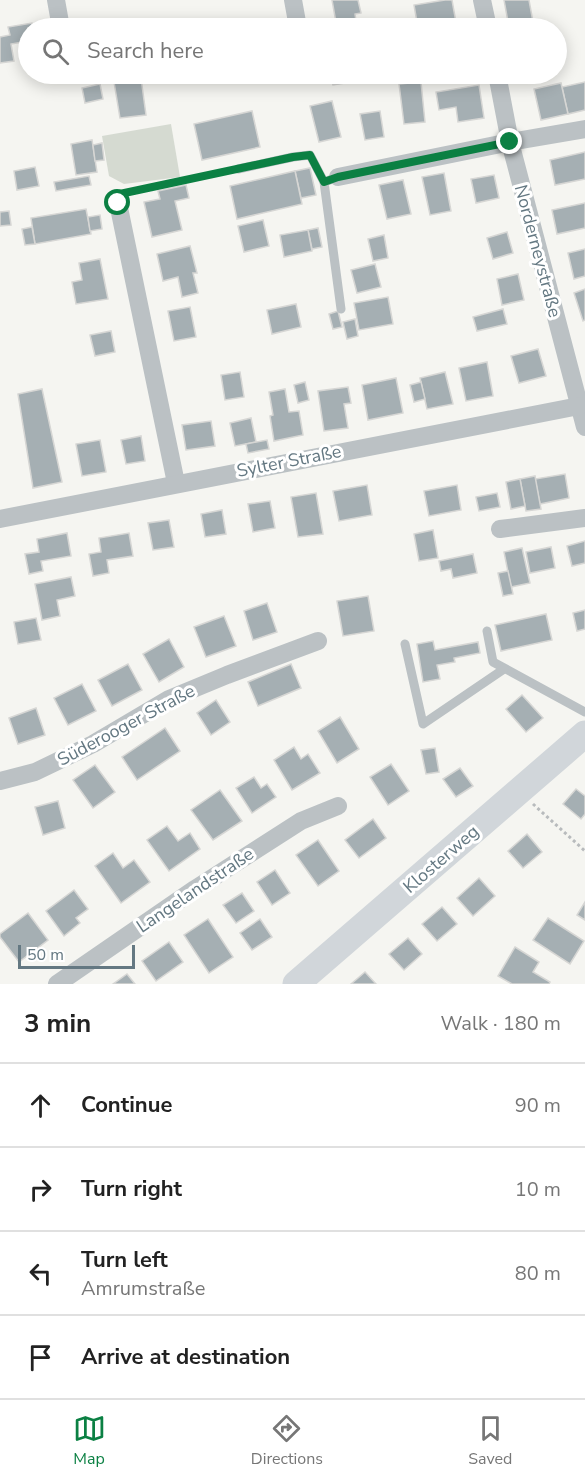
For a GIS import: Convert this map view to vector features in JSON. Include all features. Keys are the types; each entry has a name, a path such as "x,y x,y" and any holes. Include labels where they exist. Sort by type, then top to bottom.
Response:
{"street":[{"path":"56,0 59,18"},
{"path":"293,0 296,18"},
{"path":"482,0 486,18"},
{"name":"Norderneystraße","path":"499,84 510,142 580,398 585,427"},
{"path":"331,180 510,142 585,129"},
{"path":"118,203 176,483"},
{"name":"Sylter Straße","path":"0,519 580,398"},
{"path":"500,530 585,518"},
{"name":"Süderooger Straße","path":"0,781 35,772 83,749 169,699 318,641"},
{"name":"Klosterweg","path":"296,984 585,734"},
{"name":"Langelandstraße","path":"57,984 195,889 301,821 338,806"}],"lane":[{"path":"238,169 310,155 331,180 341,309"},
{"path":"487,632 494,662 585,712"},
{"path":"405,644 423,724 504,669"}],"path":[{"path":"118,203 115,195 238,169"},
{"path":"520,791 585,851"}],"shaded area":[{"path":"171,124 180,177 124,184 109,176 102,136"}],"building":[{"path":"332,0 358,0 361,13 355,14 356,18 335,18"},
{"path":"452,0 455,18 416,18 414,5"},
{"path":"504,0 529,0 532,18 507,18"},
{"path":"18,25 18,43 11,44 14,61 0,63 0,37 10,35 8,27"},
{"path":"585,82 585,110 568,114 562,87"},
{"path":"100,84 103,99 85,103 82,88"},
{"path":"114,84 142,84 146,115 120,118"},
{"path":"399,84 421,84 425,122 404,124"},
{"path":"561,84 568,114 541,120 534,89"},
{"path":"479,85 484,118 458,122 456,107 439,110 436,92"},
{"path":"332,101 341,137 319,142 310,106"},
{"path":"252,111 260,147 202,160 194,124"},
{"path":"380,111 384,137 365,140 360,114"},
{"path":"92,140 97,172 76,175 71,144"},
{"path":"102,143 104,160 95,161 93,145"},
{"path":"585,152 585,179 555,185 550,160"},
{"path":"35,167 39,186 17,190 14,171"},
{"path":"310,168 316,195 301,198 295,171"},
{"path":"295,171 302,204 237,219 230,186"},
{"path":"444,173 451,211 430,215 422,177"},
{"path":"494,175 499,198 476,203 471,179"},
{"path":"89,176 91,185 56,191 54,182"},
{"path":"403,180 411,214 387,219 379,185"},
{"path":"186,185 189,198 175,201 182,230 152,237 144,202 160,199 158,191"},
{"path":"585,203 585,228 557,234 552,210"},
{"path":"86,209 91,234 35,244 31,218"},
{"path":"9,211 11,225 0,226 0,212"},
{"path":"100,215 102,229 90,231 88,217"},
{"path":"263,220 269,246 244,252 238,226"},
{"path":"32,227 35,244 25,245 22,229"},
{"path":"318,228 322,247 312,249 308,230"},
{"path":"308,230 312,251 284,257 280,235"},
{"path":"507,232 513,253 493,259 487,238"},
{"path":"384,235 388,258 373,261 368,239"},
{"path":"190,246 197,273 193,273 198,293 182,297 178,277 163,281 157,254"},
{"path":"585,249 585,276 574,279 568,253"},
{"path":"100,259 108,299 76,304 72,282 82,280 79,263"},
{"path":"375,264 381,287 357,293 351,270"},
{"path":"518,274 524,300 502,305 497,279"},
{"path":"585,289 585,320 583,321 574,293"},
{"path":"388,297 393,324 359,330 354,303"},
{"path":"296,304 301,327 272,334 267,310"},
{"path":"190,307 196,337 174,341 168,311"},
{"path":"503,309 507,324 477,331 473,317"},
{"path":"338,311 342,327 333,329 329,314"},
{"path":"355,319 358,336 347,339 343,322"},
{"path":"111,331 115,352 95,356 90,335"},
{"path":"538,349 546,376 519,383 511,356"},
{"path":"487,362 493,396 466,401 459,368"},
{"path":"240,372 244,397 225,400 221,375"},
{"path":"445,372 453,404 427,409 420,378"},
{"path":"396,378 403,413 368,420 362,385"},
{"path":"305,382 309,400 298,403 294,385"},
{"path":"421,382 425,399 414,402 410,385"},
{"path":"348,387 351,403 344,404 348,428 324,431 318,391"},
{"path":"42,389 62,482 33,488 18,394"},
{"path":"285,389 289,412 299,411 303,435 274,441 269,392"},
{"path":"251,418 256,442 235,446 230,423"},
{"path":"211,421 215,446 186,450 182,425"},
{"path":"141,436 145,461 126,464 121,440"},
{"path":"100,440 106,472 82,476 76,444"},
{"path":"267,440 269,449 248,453 246,444"},
{"path":"565,474 569,498 540,504 535,479"},
{"path":"535,476 541,509 526,511 520,479"},
{"path":"520,479 525,506 511,509 506,482"},
{"path":"367,485 372,515 339,521 333,491"},
{"path":"457,485 461,510 429,516 424,491"},
{"path":"316,493 323,534 298,537 291,497"},
{"path":"497,493 500,507 479,511 476,497"},
{"path":"270,501 275,528 253,532 248,504"},
{"path":"222,510 226,534 205,537 201,514"},
{"path":"169,520 174,547 153,550 148,523"},
{"path":"433,530 438,558 419,561 414,534"},
{"path":"67,533 71,556 41,561 43,571 29,574 25,554 39,552 37,539"},
{"path":"129,533 133,556 107,560 109,573 93,576 89,554 101,552 99,538"},
{"path":"585,541 585,563 572,566 567,546"},
{"path":"551,547 555,568 530,573 526,552"},
{"path":"522,548 530,583 511,587 504,552"},
{"path":"473,554 477,573 453,578 451,569 441,571 439,561"},
{"path":"508,571 513,594 503,596 498,573"},
{"path":"71,577 75,596 57,600 60,616 42,620 35,584"},
{"path":"368,596 374,631 343,636 337,601"},
{"path":"267,603 277,632 253,640 244,611"},
{"path":"585,610 585,629 577,631 573,613"},
{"path":"546,614 552,640 501,651 495,625"},
{"path":"224,616 236,646 206,657 194,627"},
{"path":"36,618 41,640 18,644 14,622"},
{"path":"169,639 184,667 159,682 143,654"},
{"path":"433,641 435,650 478,642 480,653 454,658 455,662 437,665 440,679 423,682 417,644"},
{"path":"128,664 142,690 112,706 98,680"},
{"path":"291,664 301,688 258,706 248,682"},
{"path":"82,684 96,711 68,725 54,698"},
{"path":"522,695 543,718 526,732 506,709"},
{"path":"216,700 230,722 211,735 197,713"},
{"path":"36,708 45,735 18,744 9,718"},
{"path":"340,717 359,749 337,763 318,731"},
{"path":"165,728 180,751 137,780 122,757"},
{"path":"294,747 301,759 308,754 320,773 292,790 274,760"},
{"path":"435,748 439,772 426,774 421,750"},
{"path":"391,764 409,791 388,805 370,777"},
{"path":"95,765 115,792 93,808 73,780"},
{"path":"460,768 473,786 456,797 443,779"},
{"path":"254,777 261,788 267,784 276,797 252,813 236,788"},
{"path":"576,789 585,796 585,814 581,819 563,804"},
{"path":"220,790 242,821 213,840 191,810"},
{"path":"58,801 65,828 43,835 35,807"},
{"path":"373,819 386,838 359,858 345,840"},
{"path":"167,826 178,841 190,833 200,849 169,871 147,840"},
{"path":"527,834 542,852 523,868 508,851"},
{"path":"318,840 339,871 318,886 296,855"},
{"path":"113,853 123,868 134,860 150,882 121,903 95,866"},
{"path":"275,870 290,893 272,905 257,882"},
{"path":"479,878 495,896 473,916 457,898"},
{"path":"74,890 88,909 76,918 80,923 64,936 46,911"},
{"path":"242,893 254,911 236,923 223,905"},
{"path":"585,902 585,920 577,915"},
{"path":"442,907 457,924 437,941 422,924"},
{"path":"28,913 48,940 19,962 0,934"},
{"path":"548,918 584,941 570,964 533,940"},
{"path":"208,919 233,957 209,973 184,935"},
{"path":"260,919 272,937 252,950 240,933"},
{"path":"408,938 422,954 404,970 389,954"},
{"path":"169,942 183,962 156,981 142,961"},
{"path":"515,947 539,962 533,972 550,982 549,984 512,984 498,976"},
{"path":"365,972 376,984 351,984"},
{"path":"127,974 135,984 113,984"}],"route":[{"path":"118,203 115,195 293,157 310,155 324,182 338,177 510,142"}]}
